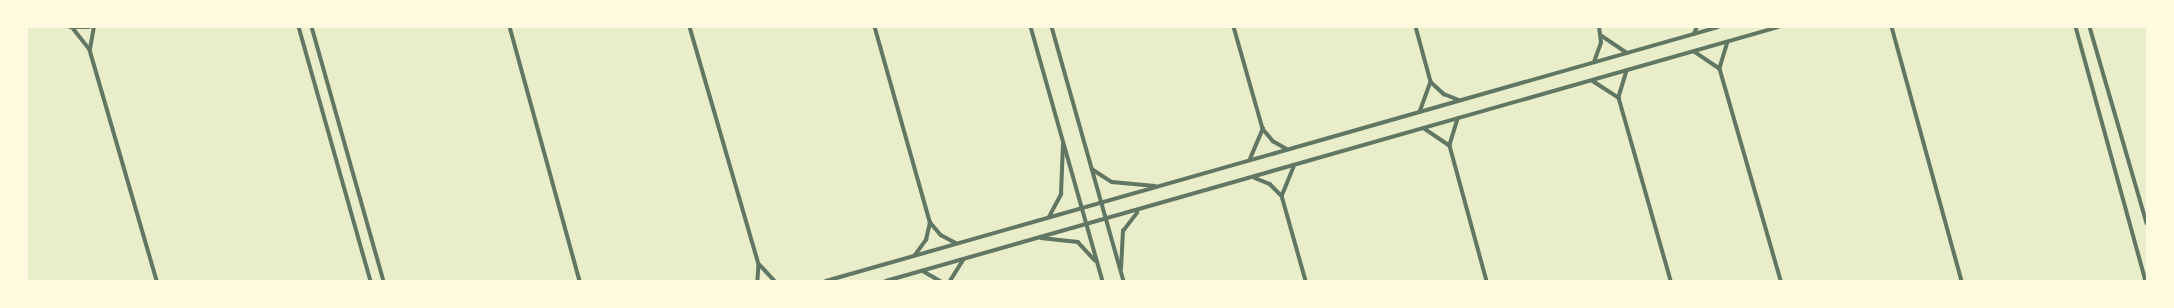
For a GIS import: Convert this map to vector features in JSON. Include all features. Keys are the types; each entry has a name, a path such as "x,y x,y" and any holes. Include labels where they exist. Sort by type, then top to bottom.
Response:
{"street":[{"path":"71,28 89,27"},
{"path":"90,50 94,27"},
{"path":"299,27 371,281"},
{"path":"312,27 384,281"},
{"path":"510,27 580,281"},
{"path":"690,27 759,265 758,281"},
{"path":"875,27 930,222 941,235 956,243"},
{"path":"1031,27 1103,281"},
{"path":"1052,27 1100,202 1124,281"},
{"path":"1234,27 1263,129 1273,142 1287,149"},
{"path":"1416,27 1431,82 1444,94 1460,100"},
{"path":"1594,62 1602,36 1600,27"},
{"path":"1694,34 1697,27"},
{"path":"826,281 1250,159 1718,27"},
{"path":"886,281 1106,221 1778,27"},
{"path":"1892,27 1962,281"},
{"path":"2076,27 2146,281"},
{"path":"2090,27 2147,223"},
{"path":"71,28 90,50 157,281"},
{"path":"1602,36 1628,53"},
{"path":"1728,42 1720,69 1781,281"},
{"path":"1694,52 1720,69"},
{"path":"1627,71 1619,98 1671,281"},
{"path":"1593,81 1619,98"},
{"path":"1420,112 1431,82"},
{"path":"1458,119 1450,146 1487,281"},
{"path":"1250,159 1263,129"},
{"path":"1424,129 1438,135 1450,146"},
{"path":"1049,217 1061,194 1064,144"},
{"path":"1282,196 1294,167"},
{"path":"1091,168 1112,182 1156,186"},
{"path":"1254,178 1270,184 1282,196 1306,281"},
{"path":"1121,270 1123,231 1138,211"},
{"path":"915,255 926,240 930,222"},
{"path":"1041,238 1078,242 1098,263"},
{"path":"950,281 963,259"},
{"path":"759,265 775,281"},
{"path":"922,271 940,281"}]}
